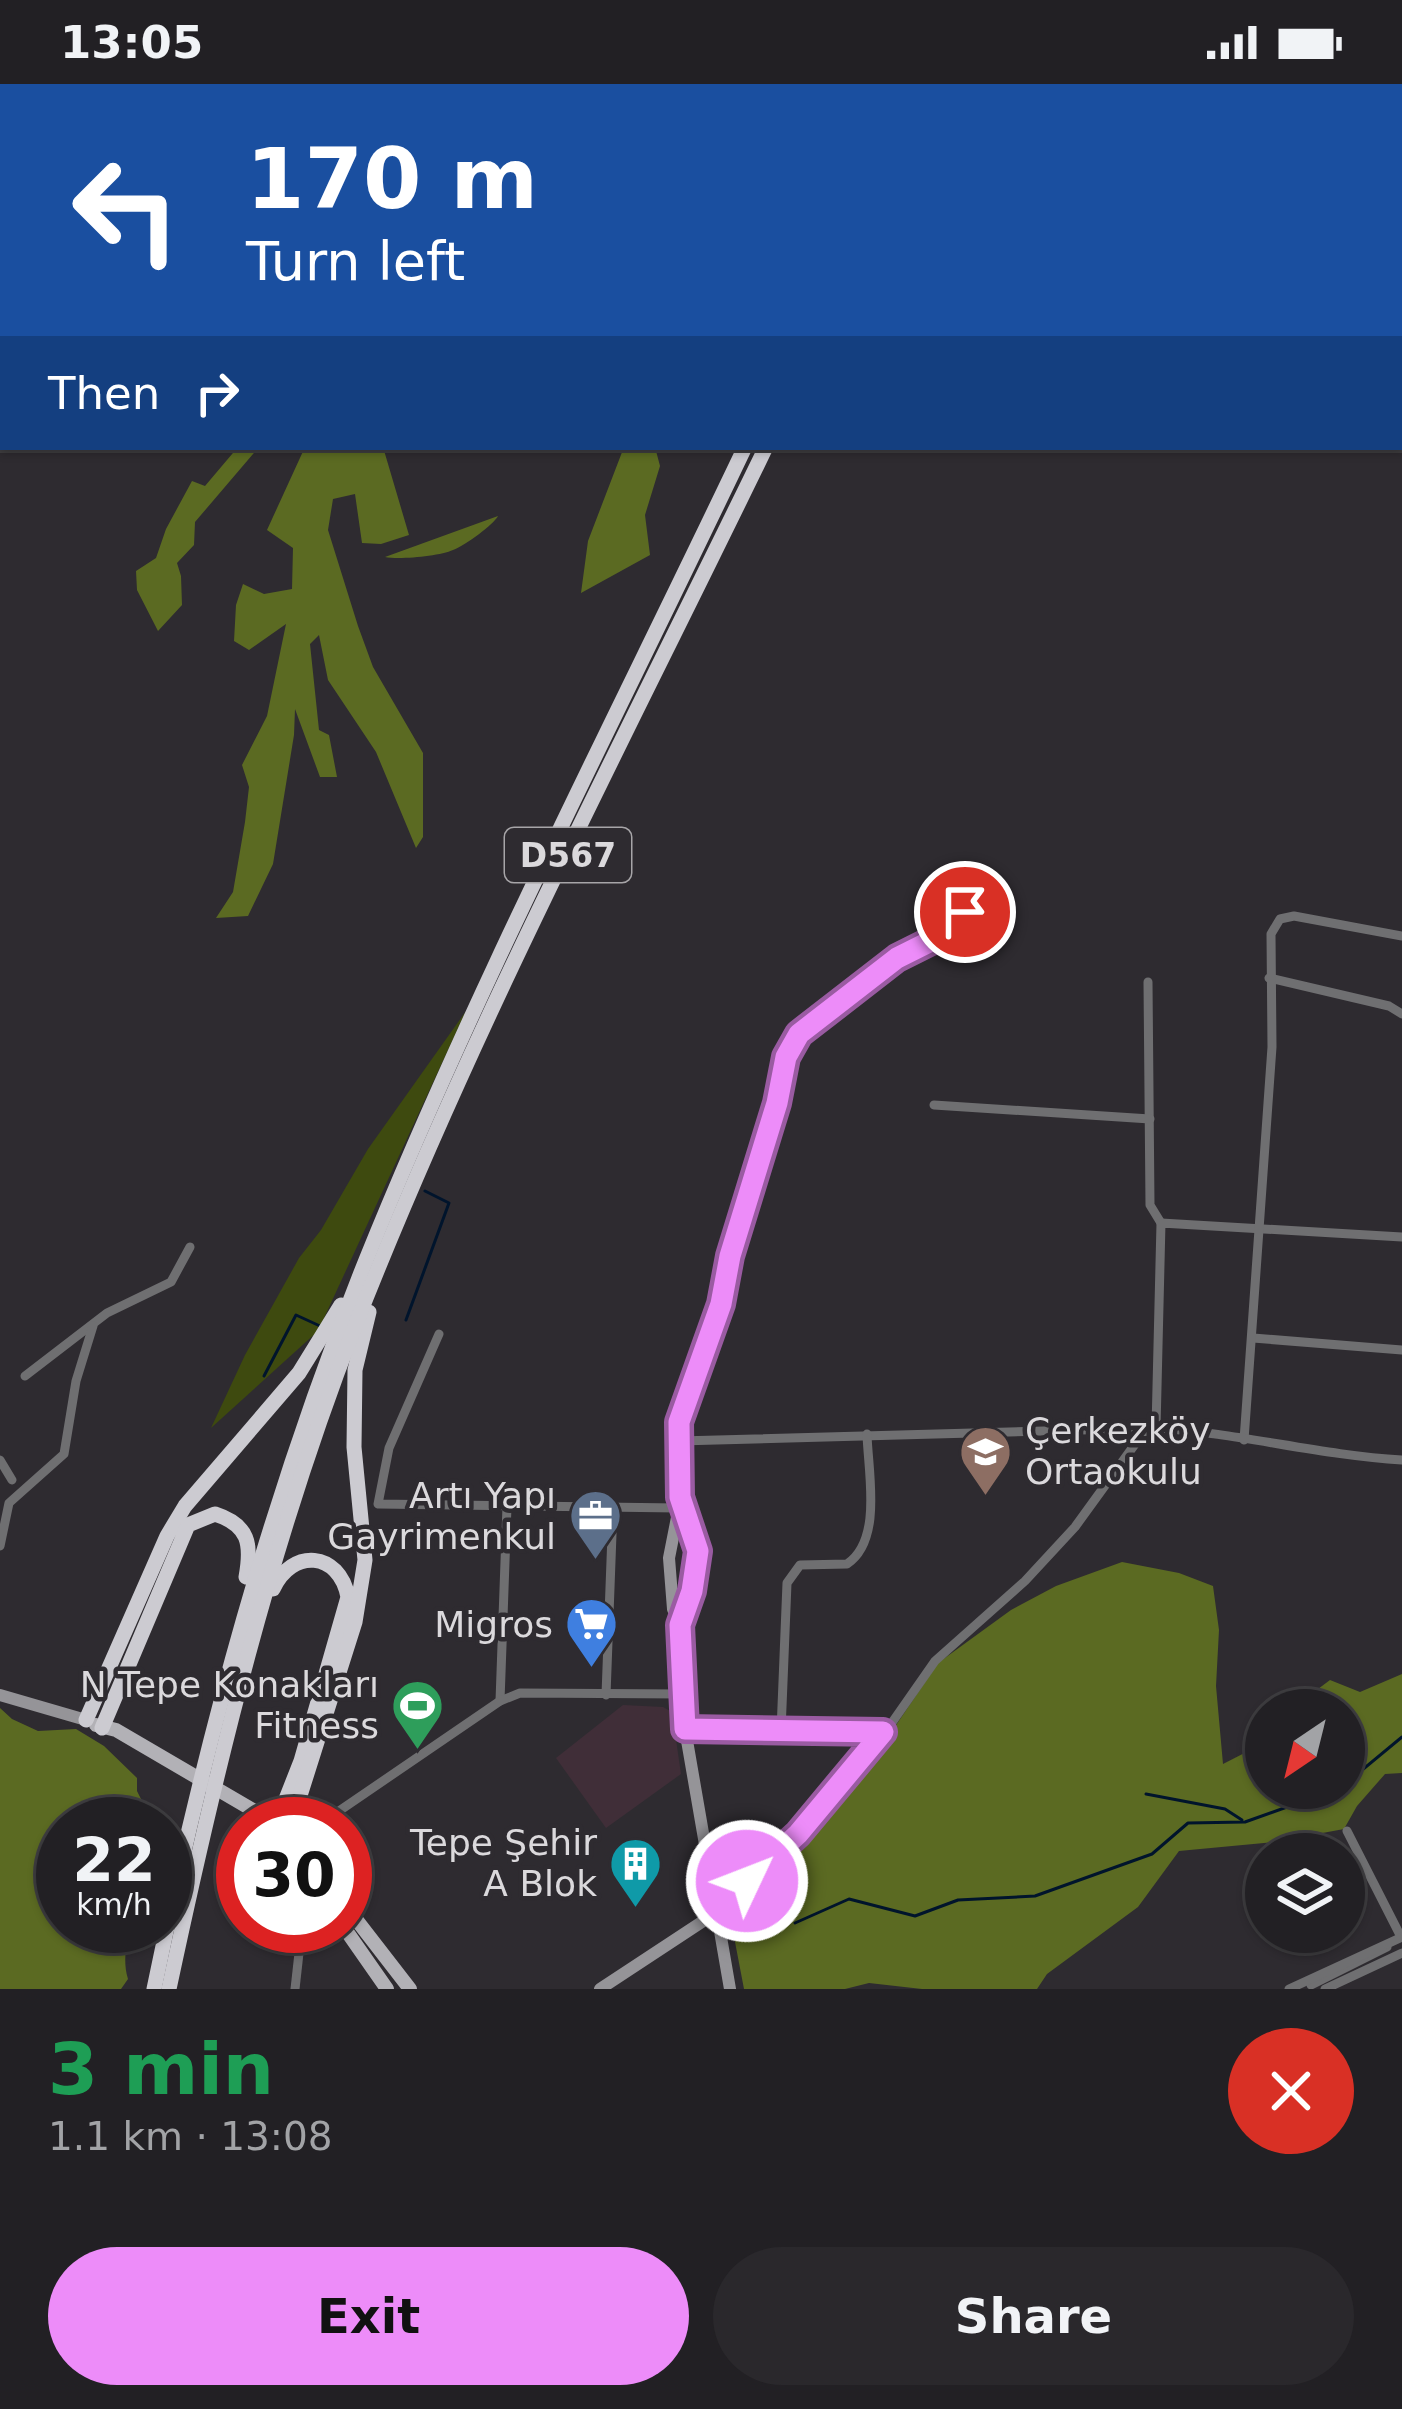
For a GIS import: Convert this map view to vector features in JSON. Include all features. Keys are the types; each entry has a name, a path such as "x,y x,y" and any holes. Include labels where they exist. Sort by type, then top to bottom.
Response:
{"highway":[{"name":"D567","path":"154,1989 284,1485 450,1066 744,450"},
{"name":"D567","path":"373,1265 765,450"},
{"path":"94,1724 176,1521 298,1373 373,1265"},
{"path":"281,1797 355,1622 365,1560 354,1447 355,1370 373,1265"},
{"path":"94,1724 181,1538 200,1517 229,1518 248,1537 245,1633"},
{"path":"245,1633 289,1566 304,1560 321,1561 340,1574 348,1597 346,1610 301,1761 283,1797"},
{"name":"D567","path":"169,1989 245,1633"}],"main road":[{"path":"94,1724 228,1797"},
{"path":"372,1940 410,1989"},
{"path":"362,1953 387,1989"}],"street":[{"path":"730,1989 685,1729 680,1625 669,1558 679,1502 679,1422 721,1304 786,1057 799,1034 897,958 939,937 965,912"},
{"path":"1244,1440 1272,1047 1271,934 1280,919 1294,916 1402,936"},
{"path":"1269,978 1389,1006 1402,1014"},
{"path":"600,1989 717,1912 798,1834 935,1661 1025,1581 1075,1527 1151,1429 1157,1408 1161,1223 1150,1205 1148,982"},
{"path":"934,1105 1150,1119"},
{"path":"1161,1223 1402,1237"},
{"path":"25,1376 107,1313 171,1282 190,1247"},
{"path":"0,1546 9,1504 64,1454 76,1381 93,1326"},
{"path":"439,1334 388,1448 378,1504 613,1507 679,1502"},
{"path":"1252,1338 1402,1350"},
{"path":"679,1441 1040,1426 1200,1430 1402,1460"},
{"path":"781,1730 787,1583 800,1564 847,1564 865,1546 867,1434"},
{"path":"0,1460 12,1480"},
{"path":"679,1502 698,1551 692,1591 680,1625"},
{"path":"500,1701 507,1506"},
{"path":"606,1695 613,1507"},
{"path":"360,1797 500,1701 520,1693 683,1694"},
{"path":"0,1695 94,1724"},
{"path":"685,1729 883,1732"},
{"path":"1347,1831 1401,1937"},
{"path":"1289,1989 1401,1937"},
{"path":"1304,1989 1401,1937"},
{"path":"295,1989 297,1953"},
{"path":"1325,1989 1402,1953"}],"shaded area":[{"path":"623,1705 663,1707 672,1712 681,1774 606,1828 556,1758"}],"green space":[{"path":"235,450 256,450 195,522 194,545 177,563 182,605 158,631 137,590 136,571 156,558 192,481 205,486"},
{"path":"304,450 384,450 409,535 381,544 362,543 355,494 333,499 328,530 373,667 423,753 423,837 416,848 376,752 328,680 319,635 310,644 319,730 329,735 337,777 320,777 295,709 273,864 248,916 216,918 233,892 249,787 242,765 267,716 286,624 249,650 234,641 236,605 243,584 264,594 292,589 293,548 267,530"},
{"path":"623,450 656,450 660,466 645,515 650,555 581,593 588,541"},
{"path":"498,516 453,550 385,557"},
{"path":"466,1011 318,1331 211,1428 299,1258 321,1230 368,1149"},
{"path":"1122,1562 1179,1573 1213,1586 1223,1764 1245,1753 1245,1809 1355,1809 1344,1829 1245,1833 1245,1845 1179,1851 1138,1907 1047,1974 1037,1989 922,1989 869,1983 845,1989 744,1989 731,1921 764,1869 805,1837 888,1737 938,1663 1011,1610 1056,1586"},
{"path":"1402,1674 1402,1773 1385,1774 1365,1797 1365,1690"},
{"path":"1330,1680 1352,1689 1318,1689"},
{"path":"0,1708 38,1731 76,1729 104,1746 137,1778 140,1797 36,1797 36,1953 125,1953 128,1979 121,1989 0,1989"}],"waterway":[{"path":"406,1320 449,1203 425,1191"},
{"path":"264,1376 296,1315 320,1326"},
{"path":"1365,1768 1402,1737"},
{"path":"1146,1794 1225,1809 1242,1820"},
{"path":"795,1923 849,1899 915,1916 958,1900 1035,1896 1152,1854 1188,1823 1245,1822 1281,1809"}],"place":[{"name":"Çerkezköy Ortaokulu","path":"986,1497"},
{"name":"Artı Yapı Gayrimenkul","path":"595,1562"},
{"name":"Migros","path":"592,1670"},
{"name":"N Tepe Konakları Fitness","path":"418,1751"},
{"name":"Tepe Şehir A Blok","path":"636,1909"}],"route":[{"path":"747,1881 798,1834 883,1732 685,1729 680,1625 692,1591 698,1551 680,1497 679,1422 721,1304 786,1057 799,1034 897,958 939,937 965,912"}]}
